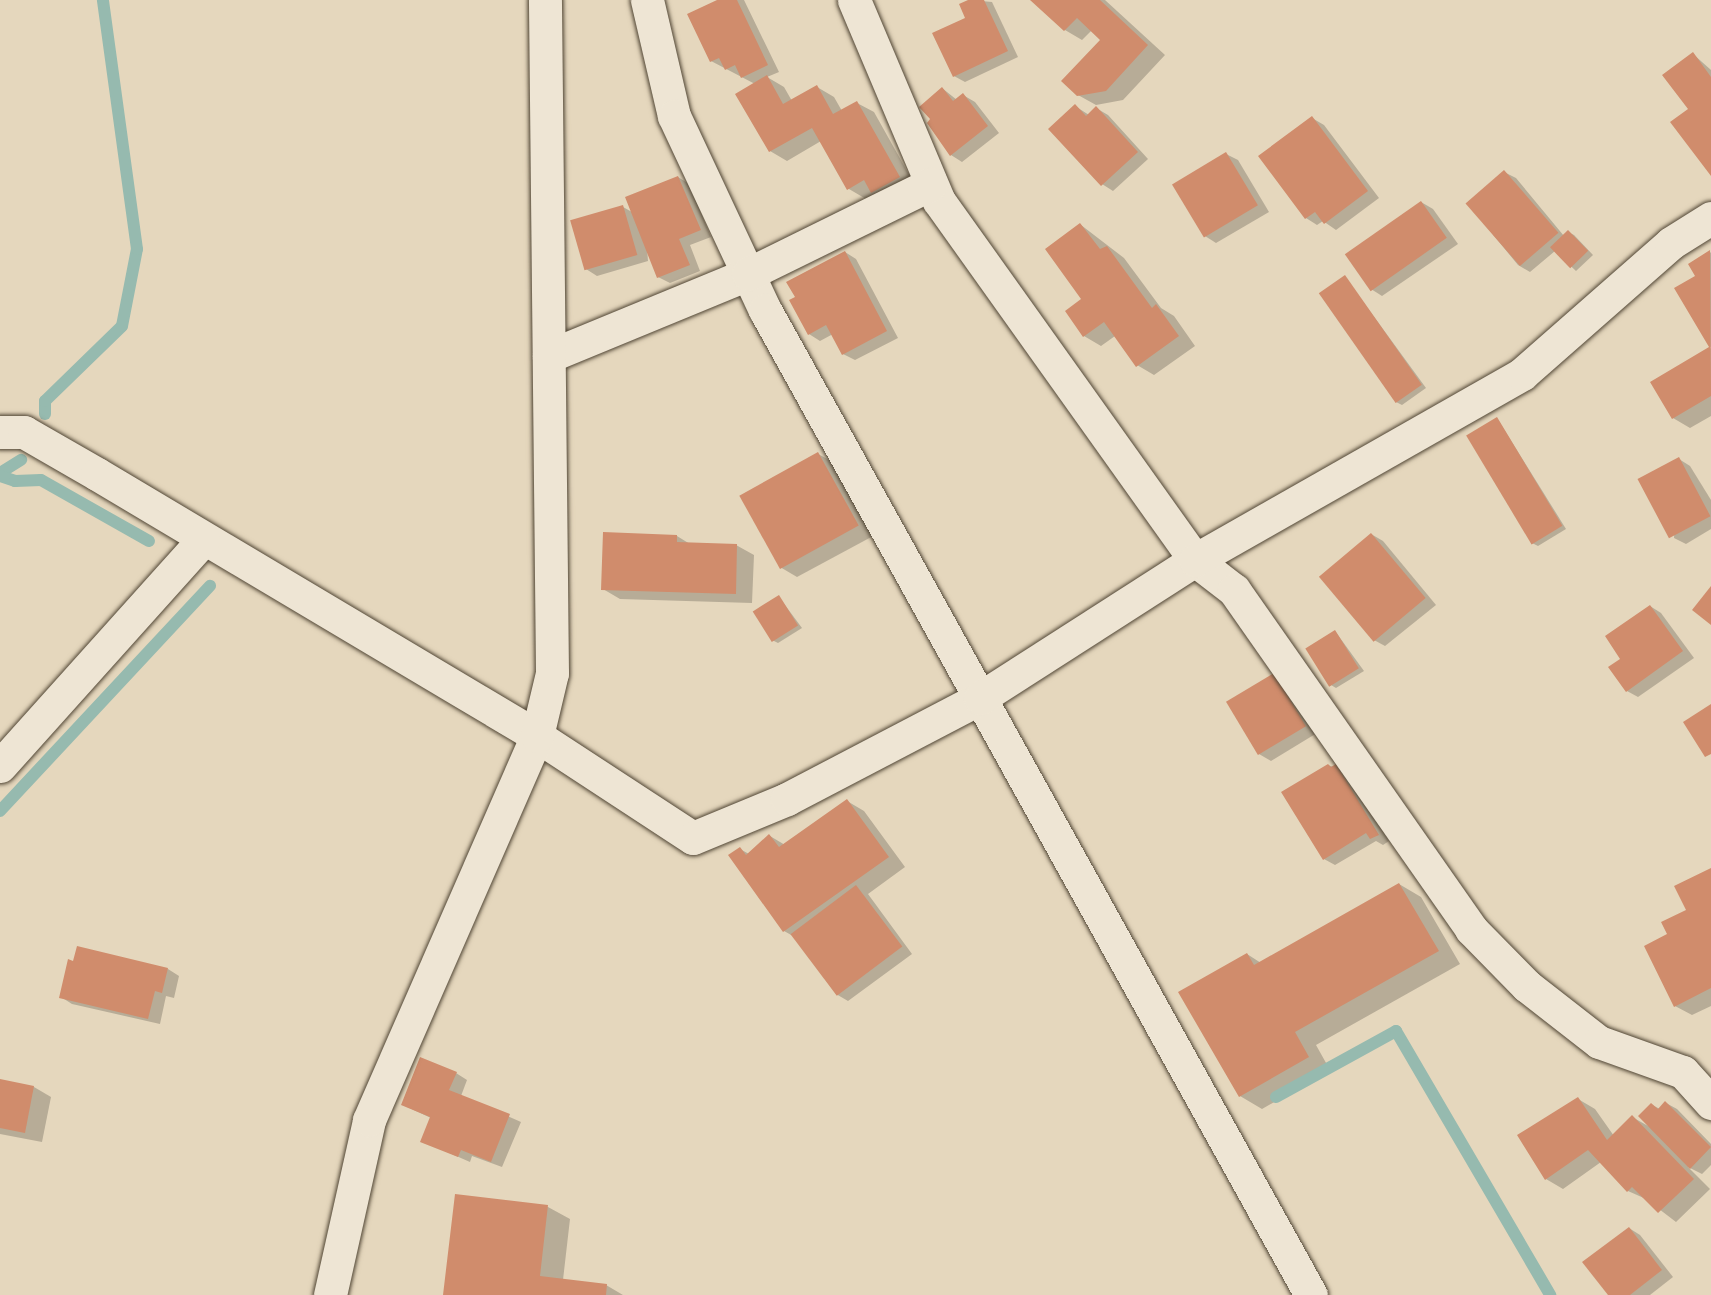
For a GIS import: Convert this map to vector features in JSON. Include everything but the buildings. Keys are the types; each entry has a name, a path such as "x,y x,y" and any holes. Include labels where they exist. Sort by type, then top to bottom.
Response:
{"street":[{"path":"330,1295 369,1120 537,736 552,673 545,0"},
{"path":"647,0 674,116 748,274 1311,1295"},
{"path":"854,0 939,201 1195,560 1234,590 1471,929 1527,986 1599,1042 1683,1071 1711,1103"},
{"path":"549,356 748,274 932,184"},
{"path":"0,432 24,432 537,736 693,838 786,799 980,698 1195,560 1522,374 1671,243 1711,218"},
{"path":"0,766 203,540"}],"waterway":[{"path":"45,414 45,401 122,326 137,249 103,0"},
{"path":"0,473 21,460"},
{"path":"0,476 15,481 41,480 149,541"},
{"path":"0,811 210,586"},
{"path":"1276,1097 1396,1031 1550,1295"}]}
